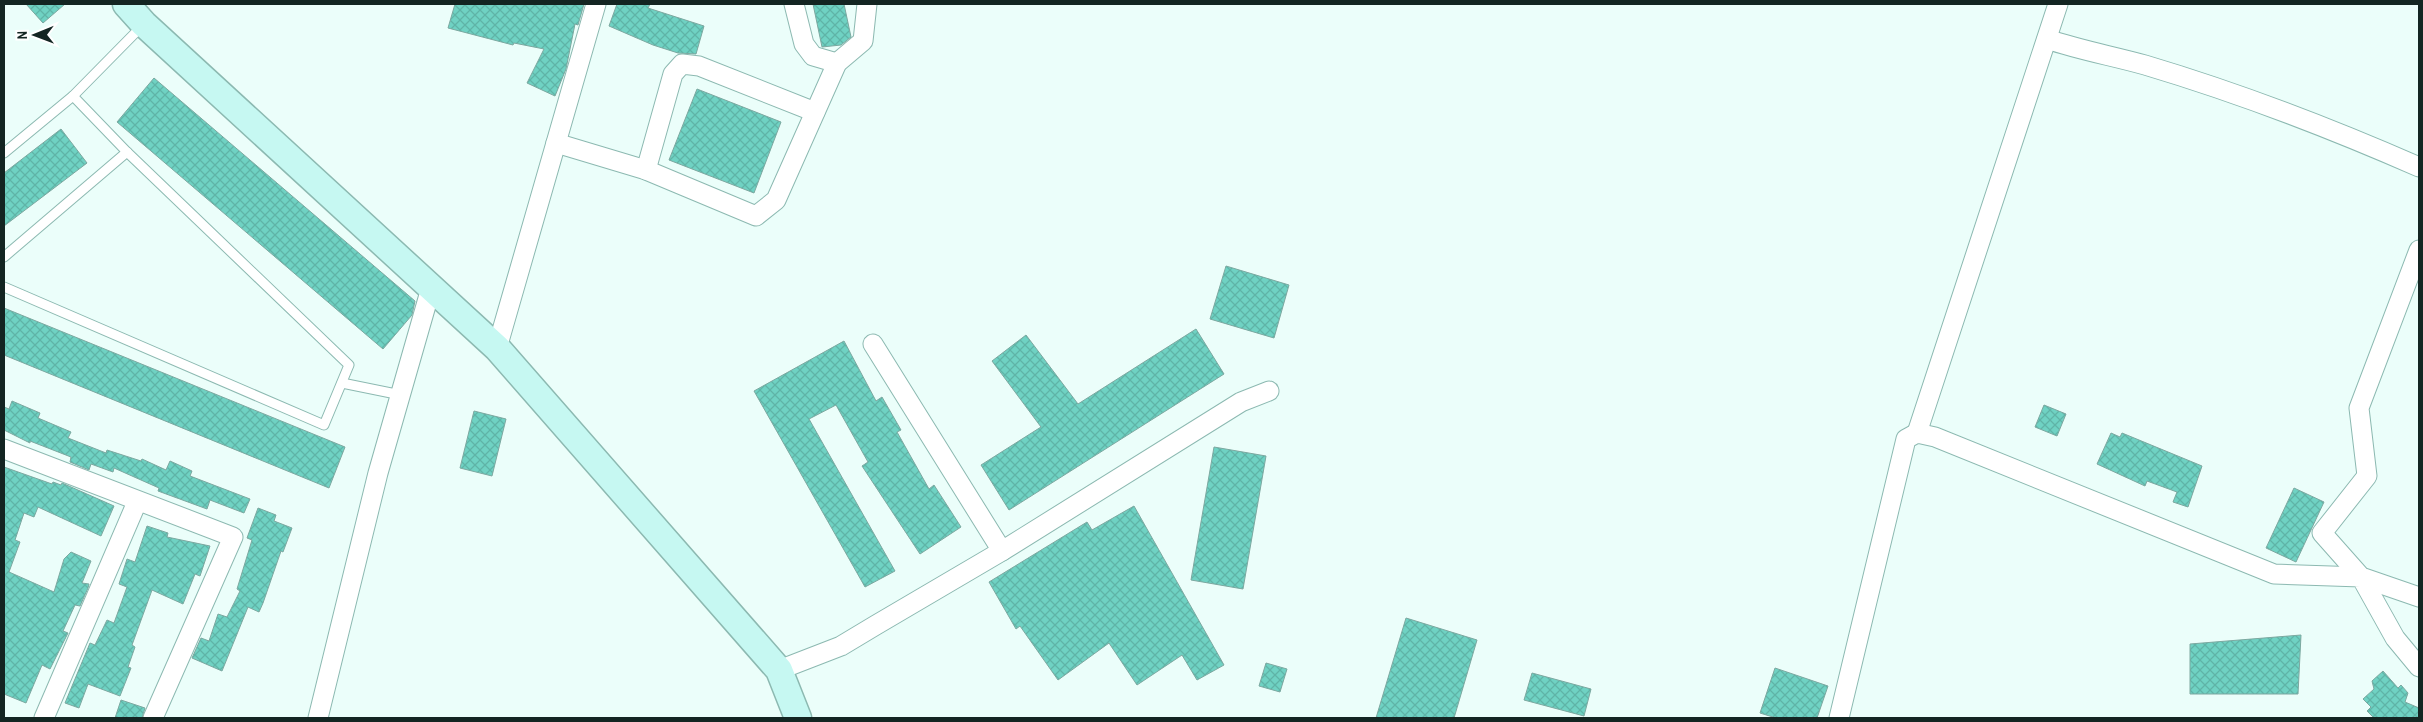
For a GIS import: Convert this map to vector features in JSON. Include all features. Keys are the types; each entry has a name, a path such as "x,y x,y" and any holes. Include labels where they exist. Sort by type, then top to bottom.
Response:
{"street":[{"path":"126,4 144,24 497,348 779,670 798,718"},
{"path":"497,348 596,4"},
{"path":"794,4 804,44 813,56 838,63"},
{"path":"556,143 646,170 756,216 776,200 838,63 863,41 867,4"},
{"path":"1917,433 2058,4"},
{"path":"2046,39 2143,65 2218,88 2356,139 2419,167"},
{"path":"646,170 673,74 682,64 699,66 815,112"},
{"path":"2419,250 2359,408 2367,476 2322,532 2361,577 2395,638 2419,667"},
{"path":"318,718 378,473 402,395 431,288"},
{"path":"873,344 1002,551"},
{"path":"779,670 841,646 1002,551 1241,402 1269,392"},
{"path":"1839,718 1906,439 1917,433 1935,436 2274,574 2361,577 2419,597"},
{"path":"4,449 137,502 233,537 153,718"},
{"path":"44,718 137,502"}],"lane":[{"path":"4,154 73,96 144,24"},
{"path":"4,287 324,425 349,364 127,152 73,96"},
{"path":"5,253 127,152"},
{"path":"342,383 402,395"}],"building":[{"path":"26,4 65,4 43,23"},
{"path":"455,4 584,4 578,25 575,24 566,69 555,96 527,83 544,49 514,43 513,45 448,28"},
{"path":"617,4 650,4 648,8 704,26 696,54 678,53 653,45 609,26"},
{"path":"813,4 844,4 851,37 841,45 822,47"},
{"path":"154,78 415,301 412,315 383,349 117,122"},
{"path":"697,89 781,122 754,193 669,160"},
{"path":"61,129 87,163 4,226 4,173"},
{"path":"1226,266 1289,285 1274,338 1210,319"},
{"path":"4,308 345,447 329,488 4,355"},
{"path":"1196,329 1224,374 1009,510 981,465 1041,427 992,361 1026,335 1078,404"},
{"path":"844,341 876,401 882,397 901,430 897,432 929,489 934,485 961,527 920,554 862,466 868,462 836,405 809,419 895,571 865,587 754,391"},
{"path":"12,401 40,413 38,418 71,432 68,438 106,453 107,450 141,461 142,459 166,470 170,461 192,471 190,476 250,499 244,513 210,500 207,509 158,491 159,488 114,468 113,472 91,464 89,470 70,462 71,457 30,441 30,443 4,430 4,407 9,409"},
{"path":"2044,405 2066,414 2057,436 2035,427"},
{"path":"474,411 506,419 492,476 460,468"},
{"path":"2111,433 2120,437 2122,433 2202,466 2188,507 2173,502 2177,492 2147,481 2145,486 2097,464"},
{"path":"1214,447 1266,456 1243,589 1191,580"},
{"path":"4,467 52,484 53,482 61,485 62,483 114,506 101,536 38,507 34,517 24,513 15,540 20,542 9,572 54,592 64,559 71,552 91,561 82,583 89,584 88,588 80,606 75,605 63,631 68,633 50,669 42,665 26,703 4,694"},
{"path":"2294,488 2324,502 2296,562 2266,548"},
{"path":"1134,506 1224,665 1197,680 1182,655 1137,685 1109,643 1058,680 1020,626 1016,629 989,582 1087,522 1092,530"},
{"path":"258,508 276,515 274,521 292,528 283,552 281,551 259,612 248,607 222,671 192,658 201,638 209,641 218,614 227,617 240,591 237,589 252,540 247,538"},
{"path":"147,526 168,533 167,537 210,546 200,576 195,574 183,604 152,590 132,645 135,647 128,667 131,668 120,696 88,684 79,708 65,703 90,643 95,645 107,620 114,623 127,587 119,584 127,559 135,562"},
{"path":"1406,618 1477,640 1454,718 1376,718"},
{"path":"2301,635 2298,694 2190,694 2190,644"},
{"path":"1266,663 1287,669 1280,692 1259,686"},
{"path":"1775,668 1828,686 1817,718 1776,718 1760,713"},
{"path":"2383,671 2398,688 2401,685 2408,693 2405,702 2419,708 2419,718 2374,718 2367,711 2371,707 2363,699 2374,689 2372,681"},
{"path":"1532,673 1591,689 1584,716 1524,700"},
{"path":"121,700 145,708 142,718 115,718"}]}
